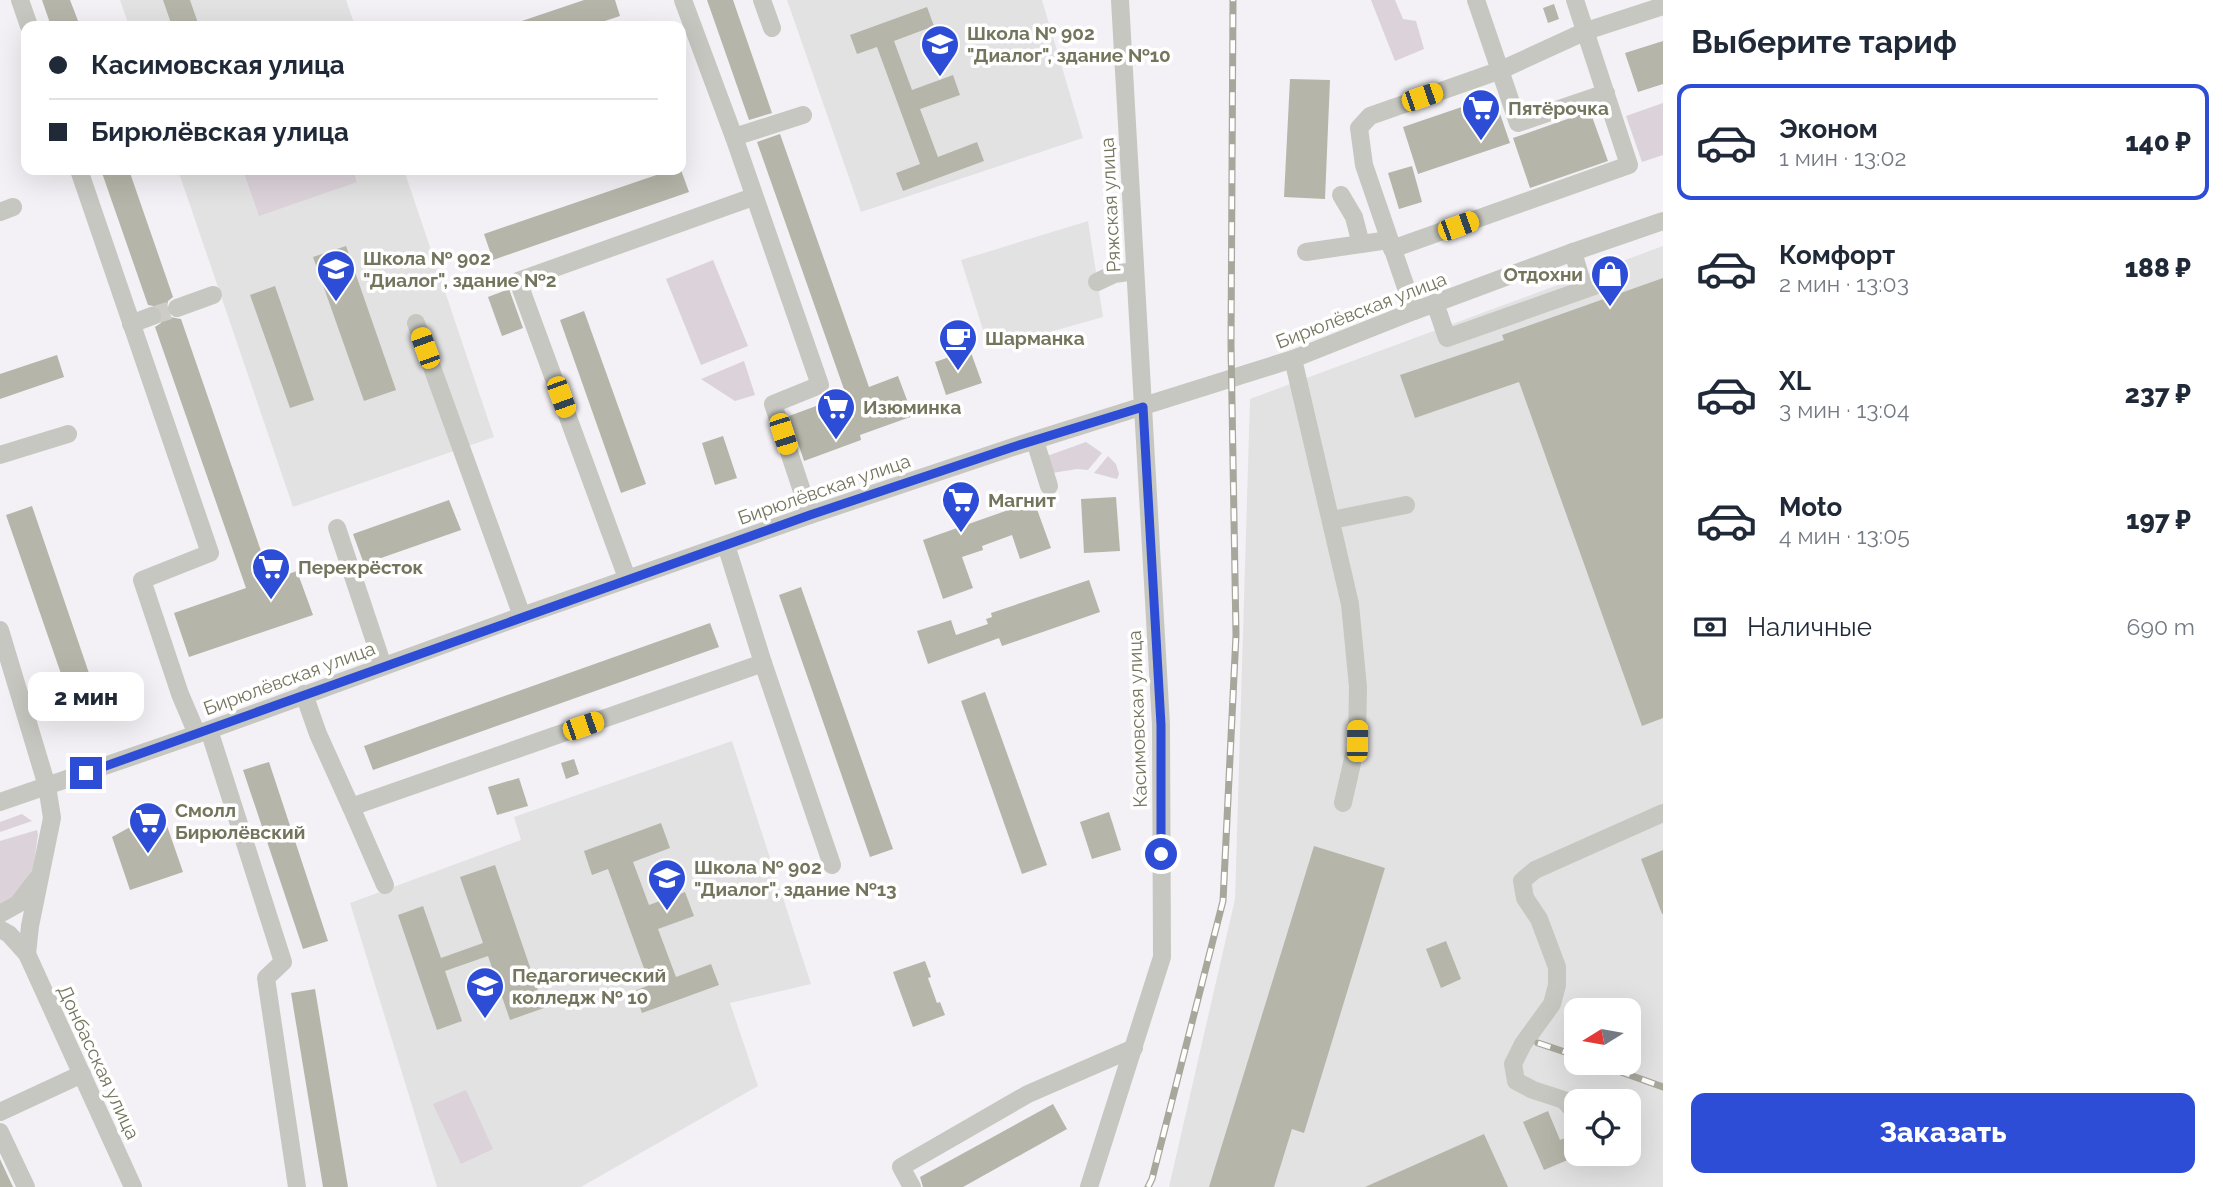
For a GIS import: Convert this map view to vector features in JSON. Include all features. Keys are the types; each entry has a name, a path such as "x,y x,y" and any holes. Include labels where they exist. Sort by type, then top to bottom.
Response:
{"street":[{"path":"20,0 27,21"},
{"path":"683,0 686,21"},
{"path":"762,0 772,28"},
{"name":"Ряжская улица","path":"1120,0 1143,407"},
{"path":"1476,0 1518,123 1606,93"},
{"path":"1306,252 1361,244 1391,244 1629,165 1575,0"},
{"path":"1414,311 1364,165 1359,128 1370,116 1501,70 1586,31 1663,6"},
{"path":"686,25 734,137 820,385 773,404 810,515"},
{"path":"734,137 803,114"},
{"path":"81,175 210,553 142,580 180,694 203,732 283,962 266,978 297,1187"},
{"path":"1341,195 1354,217 1361,244"},
{"path":"627,579 518,281 754,197"},
{"name":"Бирюлёвская улица","path":"0,802 810,515 1293,359 1435,303 1663,221"},
{"path":"1435,303 1447,338 1590,287 1573,252"},
{"path":"1097,282 1114,274 1135,271"},
{"path":"177,308 213,295"},
{"path":"131,324 152,316"},
{"path":"416,323 522,616"},
{"path":"1293,359 1350,604 1358,687 1357,741 1343,803"},
{"name":"Касимовская улица","path":"1089,1187 1162,957 1161,725 1143,407"},
{"path":"0,455 68,434"},
{"path":"1035,441 1049,485"},
{"path":"1332,520 1406,505"},
{"path":"337,528 383,666"},
{"path":"726,545 832,865"},
{"path":"0,630 47,786 52,818 30,926 27,954"},
{"path":"351,807 763,663"},
{"path":"304,694 318,734 385,885"},
{"path":"1564,1100 1533,1090 1516,1081 1513,1064 1523,1044 1552,1004 1557,985 1557,967 1539,919 1525,898 1522,881 1535,870 1663,813"},
{"path":"0,914 18,904 42,871"},
{"path":"0,929 9,934 27,954"},
{"name":"Донбасская улица","path":"27,954 133,1187"},
{"path":"912,1187 901,1167 1028,1094 1134,1048"},
{"path":"0,1112 82,1074"},
{"path":"0,1132 26,1187"}],"shaded area":[{"path":"120,0 346,0 353,21 127,21"},
{"name":"Школа № 902 \"Диалог\", здание №10","path":"787,0 1042,0 1083,138 861,212"},
{"path":"1371,0 1395,0 1403,19 1416,21 1424,49 1395,61"},
{"path":"1663,103 1663,155 1642,162 1626,116"},
{"name":"Школа № 902 \"Диалог\", здание №2","path":"180,175 406,175 494,437 293,507"},
{"path":"245,175 355,175 357,182 259,216"},
{"path":"1088,221 1103,317 989,349 961,260"},
{"path":"1663,246 1663,1187 1169,1187 1235,899 1250,399"},
{"path":"713,260 748,346 701,365 666,279"},
{"path":"744,361 755,395 735,401 701,379"},
{"path":"1086,442 1102,453 1088,470 1052,473 1047,456"},
{"path":"1108,456 1116,464 1119,474 1117,479 1094,473"},
{"path":"732,741 811,984 730,1003 758,1086 581,1187 437,1187 350,903 521,840 514,817"},
{"path":"22,814 32,821 0,832 0,822"},
{"path":"37,830 33,871 24,890 0,908 0,841"},
{"path":"466,1090 493,1149 461,1164 433,1104"}],"building":[{"path":"42,0 70,0 78,21 49,21"},
{"path":"163,0 190,0 197,21 170,21"},
{"path":"584,0 615,0 620,16 605,21 522,21"},
{"path":"707,0 733,0 772,113 749,120"},
{"path":"1554,4 1559,19 1548,23 1543,8"},
{"path":"927,7 934,26 894,41 912,90 953,75 960,95 920,109 938,157 977,142 984,161 903,191 896,173 920,164 877,47 857,54 850,35"},
{"path":"1663,41 1663,84 1638,92 1625,53"},
{"path":"1290,79 1330,80 1325,199 1284,197"},
{"path":"1494,96 1510,143 1418,174 1403,127"},
{"path":"1590,111 1608,161 1530,188 1513,138"},
{"path":"780,134 869,387 898,376 913,416 860,435 861,440 804,461 789,416 846,395 757,142"},
{"path":"1412,166 1422,202 1399,209 1388,173"},
{"path":"103,175 131,175 173,297 168,301 166,311 170,317 181,319 271,580 297,571 313,615 189,657 174,613 246,588 155,327 161,323 163,313 159,307 148,305"},
{"path":"656,175 683,175 689,192 493,260 484,234"},
{"path":"346,246 396,390 364,401 313,257"},
{"path":"1663,278 1663,718 1642,726 1519,382 1415,418 1400,375 1504,340 1502,335"},
{"path":"275,286 314,400 290,408 250,295"},
{"path":"509,289 523,328 502,336 488,297"},
{"path":"584,311 646,484 621,493 560,320"},
{"name":"Шарманка","path":"970,350 982,383 946,395 935,362"},
{"path":"57,355 64,377 0,399 0,374"},
{"path":"723,436 737,478 715,485 702,443"},
{"path":"1116,497 1120,551 1084,553 1081,499"},
{"path":"449,500 461,530 364,564 353,534"},
{"path":"1034,501 1051,548 1020,559 1012,535 982,546 983,550 962,557 973,588 943,599 923,540"},
{"path":"32,506 92,682 67,691 6,515"},
{"path":"1089,580 1100,612 1002,646 999,638 928,664 917,631 951,620 956,635 988,624 986,619 992,617 991,613"},
{"path":"801,587 893,849 870,857 779,595"},
{"path":"710,623 719,647 373,770 364,746"},
{"path":"985,692 1047,865 1022,874 961,701"},
{"path":"574,759 579,774 566,779 561,763"},
{"path":"269,762 328,941 303,949 243,770"},
{"path":"519,778 528,806 497,815 488,787"},
{"path":"1109,812 1121,850 1092,859 1080,822"},
{"name":"Смолл Бирюлёвский","path":"165,820 183,872 130,890 112,837 132,826 137,829"},
{"path":"661,823 670,848 633,862 649,905 685,892 694,916 658,929 676,977 711,964 719,985 642,1013 634,991 650,985 608,869 592,875 584,851"},
{"path":"1314,846 1385,868 1304,1133 1292,1129 1274,1187 1209,1187"},
{"path":"1663,850 1663,914 1662,914 1641,859"},
{"path":"495,865 544,1008 510,1020 488,956 445,971 462,1021 437,1030 398,915 423,906 441,958 483,943 460,877"},
{"path":"1446,941 1461,979 1441,988 1426,949"},
{"path":"925,961 937,1003 940,1002 945,1015 913,1027 893,972"},
{"path":"315,989 348,1187 323,1187 291,993"},
{"path":"1053,1104 1067,1129 963,1187 923,1187 920,1177"},
{"path":"1548,1111 1560,1140 1564,1138 1564,1162 1544,1170 1523,1122"},
{"path":"1484,1134 1508,1187 1365,1187"},
{"path":"0,1159 13,1187 0,1187"}],"tunnel":[{"path":"152,316 177,308"}],"railway":[{"path":"1148,1187 1223,901 1236,635 1231,345 1233,0"},
{"path":"1538,1043 1564,1052"},
{"path":"1629,1075 1663,1087"}],"place":[{"name":"Школа № 902 \"Диалог\", здание №10","path":"940,78"},
{"name":"Пятёрочка","path":"1481,142"},
{"name":"Школа № 902 \"Диалог\", здание №2","path":"336,303"},
{"name":"Отдохни","path":"1610,308"},
{"name":"Шарманка","path":"958,372"},
{"name":"Изюминка","path":"836,441"},
{"name":"Магнит","path":"961,534"},
{"name":"Перекрёсток","path":"271,601"},
{"name":"Смолл Бирюлёвский","path":"148,855"},
{"name":"Школа № 902 \"Диалог\", здание №13","path":"667,912"},
{"name":"Педагогический колледж № 10","path":"485,1020"}],"route":[{"path":"86,773 810,515 1143,407 1161,725 1161,854"}]}
